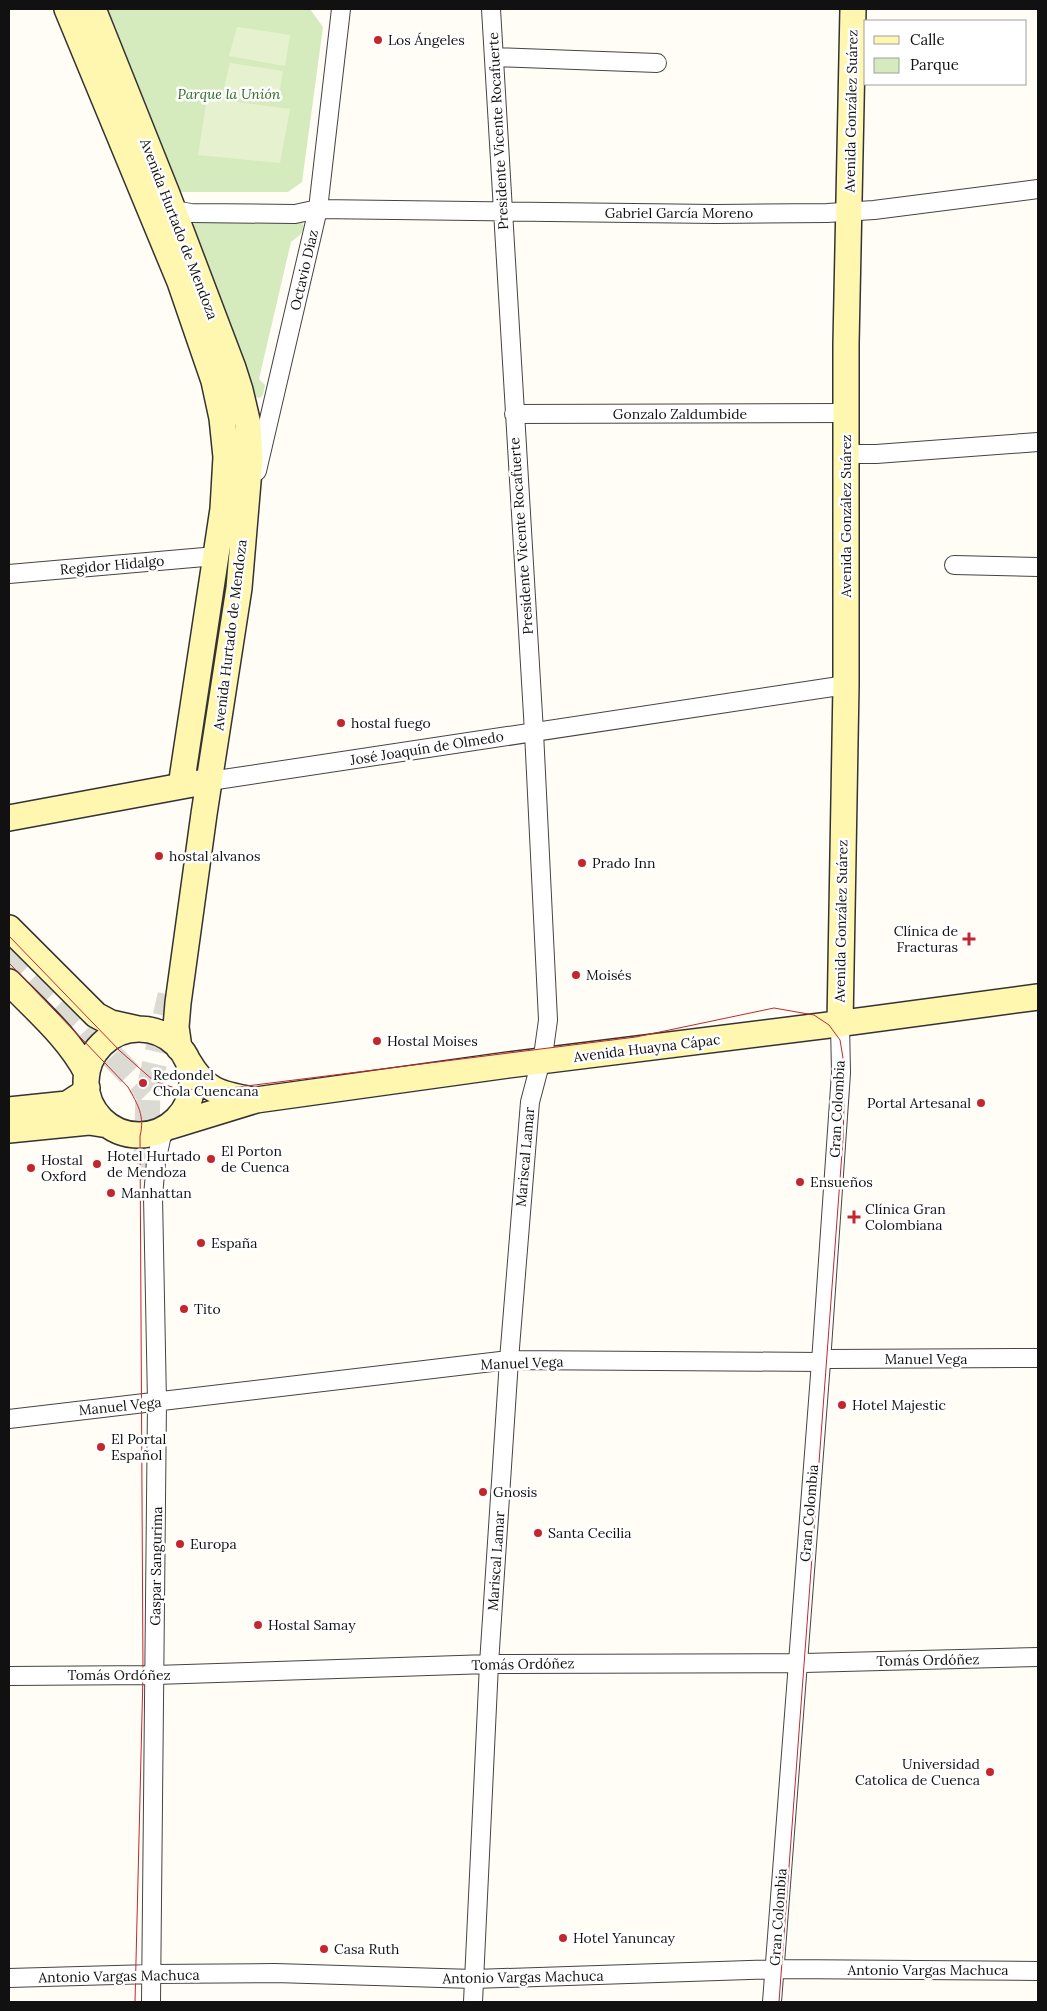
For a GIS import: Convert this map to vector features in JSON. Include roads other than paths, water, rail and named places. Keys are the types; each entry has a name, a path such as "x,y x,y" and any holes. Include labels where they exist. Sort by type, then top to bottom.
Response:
{"main road":[{"name":"Avenida Hurtado de Mendoza","path":"67,9 164,214 232,368 248,424 250,458 239,588 178,1003 176,1027 183,1053"},
{"name":"Avenida Hurtado de Mendoza","path":"93,9 164,214 214,381 222,418 226,457 223,509 181,786"},
{"name":"Avenida González Suárez","path":"840,1024 846,685 846,413 853,9"},
{"name":"José Joaquín de Olmedo","path":"9,818 210,780"},
{"path":"9,928 96,1015 111,1023 163,1034 183,1053 207,1086 229,1096 256,1100"},
{"path":"9,982 79,1058 97,1115 121,1133 140,1136 256,1100"},
{"name":"Avenida Huayna Cápac","path":"256,1100 540,1061 840,1024 1038,997"},
{"path":"9,1110 67,1104 81,1096 87,1080 91,1059 100,1047 108,1039 124,1031 138,1029"},
{"path":"167,1128 180,1117 191,1095 191,1070 183,1053"},
{"path":"9,1130 89,1122 108,1125"}],"street":[{"name":"Octavio Díaz","path":"244,528 318,209 341,9"},
{"name":"Presidente Vicente Rocafuerte","path":"491,9 534,732 548,1020 540,1061"},
{"path":"494,57 656,63"},
{"name":"Gabriel García Moreno","path":"164,214 188,202 300,204 318,209 716,214 849,212 1038,189"},
{"name":"Gonzalo Zaldumbide","path":"514,414 846,413"},
{"path":"846,454 876,454 1038,442"},
{"name":"Regidor Hidalgo","path":"9,574 216,556"},
{"path":"954,565 1038,567"},
{"name":"José Joaquín de Olmedo","path":"210,780 846,685"},
{"name":"Gran Colombia","path":"772,2002 821,1362 840,1073 840,1024"},
{"name":"Mariscal Lamar","path":"473,2002 489,1664 509,1360 529,1112 540,1061"},
{"name":"Gaspar Sangurima","path":"151,2002 143,1974 155,1675 157,1402 154,1196 156,1162 167,1128"},
{"name":"Manuel Vega","path":"9,1419 509,1360 821,1362 828,1359 1038,1358"},
{"name":"Tomás Ordóñez","path":"9,1676 155,1675 489,1664 797,1663 1038,1656"},
{"name":"Antonio Vargas Machuca","path":"9,1978 275,1973 474,1979 774,1970 1038,1971"}],"tunnel":[{"path":"9,950 148,1093"},
{"path":"146,1162 148,1093 170,995"},
{"path":"146,1162 147,1195"}],"tram line":[{"path":"9,936 120,1051 154,1081 178,1089 215,1090 636,1037 774,1008 814,1015 829,1025 840,1040 845,1070 843,1139 779,2002"},
{"path":"9,963 128,1087 138,1105 142,1122 140,1136 143,1674 135,2002"}],"place":[{"name":"Los Ángeles","path":"378,40"},
{"name":"hostal fuego","path":"341,723"},
{"name":"hostal alvanos","path":"159,856"},
{"name":"Prado Inn","path":"582,863"},
{"name":"Clínica de Fracturas","path":"969,939"},
{"name":"Moisés","path":"576,975"},
{"name":"Hostal Moises","path":"377,1041"},
{"name":"Redondel Chola Cuencana","path":"143,1083"},
{"name":"Portal Artesanal","path":"981,1103"},
{"name":"El Porton de Cuenca","path":"211,1159"},
{"name":"Hotel Hurtado de Mendoza","path":"97,1164"},
{"name":"Hostal Oxford","path":"31,1168"},
{"name":"Ensueños","path":"800,1182"},
{"name":"Manhattan","path":"111,1193"},
{"name":"Clínica Gran Colombiana","path":"854,1217"},
{"name":"España","path":"201,1243"},
{"name":"Tito","path":"184,1309"},
{"name":"Hotel Majestic","path":"842,1405"},
{"name":"El Portal Español","path":"101,1447"},
{"name":"Gnosis","path":"483,1492"},
{"name":"Santa Cecilia","path":"538,1533"},
{"name":"Europa","path":"180,1544"},
{"name":"Hostal Samay","path":"258,1625"},
{"name":"Universidad Catolica de Cuenca","path":"990,1772"},
{"name":"Hotel Yanuncay","path":"563,1938"},
{"name":"Casa Ruth","path":"324,1949"}],"park label":[{"name":"Parque la Unión","path":"229,94"}]}
